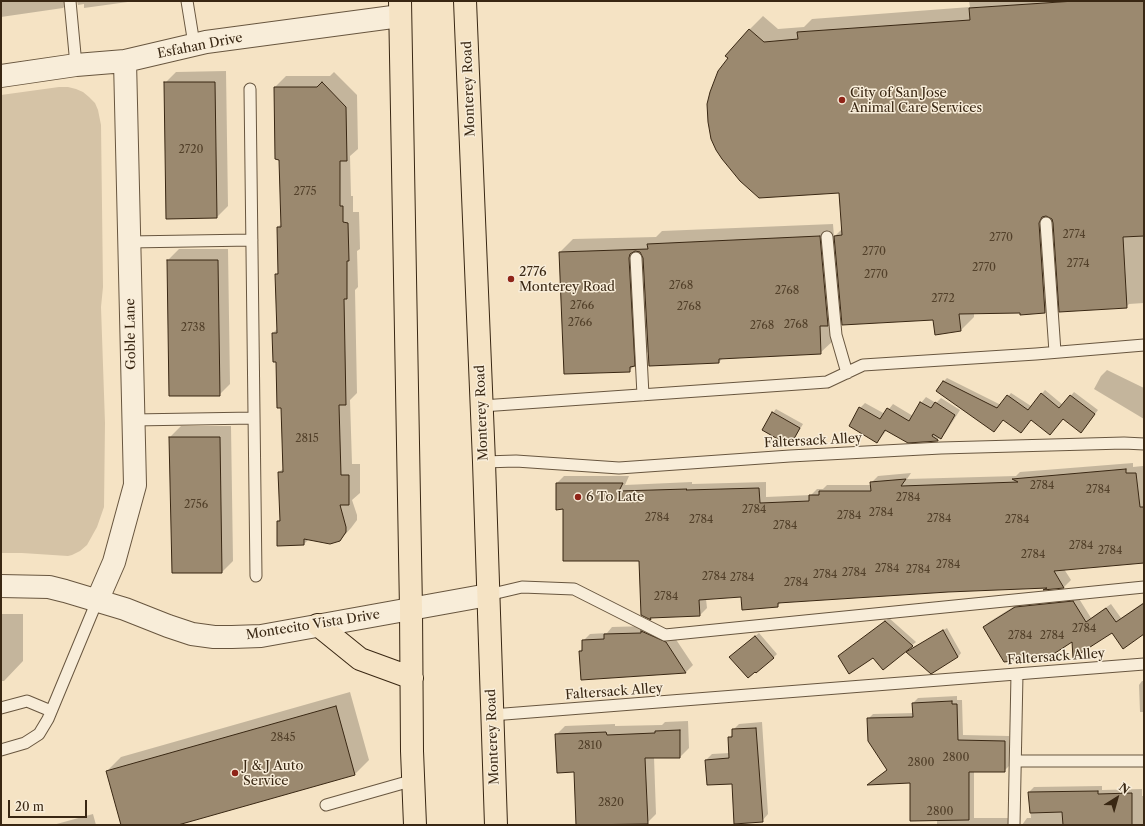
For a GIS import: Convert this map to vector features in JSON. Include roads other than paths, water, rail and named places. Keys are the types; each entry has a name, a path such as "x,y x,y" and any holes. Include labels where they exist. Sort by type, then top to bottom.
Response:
{"main road":[{"name":"Monterey Road","path":"465,1 482,406 496,825"},
{"path":"400,8 415,825"},
{"path":"318,625 360,659 412,678"}],"street":[{"name":"Esfahan Drive","path":"1,76 76,65 125,61 194,44 400,8"},
{"name":"Goble Lane","path":"97,601 114,562 135,485 125,61"},
{"name":"Montecito Vista Drive","path":"1,586 50,587 125,609 192,634 214,637 261,636 488,596"}],"lane":[{"path":"70,1 76,65"},
{"path":"187,1 194,44"},
{"path":"250,89 256,576"},
{"path":"1046,223 1055,352"},
{"path":"827,237 836,335 847,373"},
{"path":"129,242 252,240"},
{"path":"636,258 643,395"},
{"path":"482,406 827,382 863,365 1144,345"},
{"path":"133,420 254,418"},
{"name":"Faltersack Alley","path":"484,462 516,461 619,468 790,456 941,448 1124,442 1144,444"},
{"path":"488,596 522,587 574,589 666,635 1144,587"},
{"path":"1,750 25,743 39,734 51,711 97,601"},
{"name":"Faltersack Alley","path":"492,715 1144,664"},
{"path":"1014,825 1017,674"},
{"path":"1,708 26,701 51,711"},
{"path":"1016,761 1144,761"},
{"path":"326,805 414,780"}],"place":[{"name":"City of San Jose Animal Care Services","path":"842,100"},
{"name":"2776 Monterey Road","path":"511,279"},
{"name":"6 To Late","path":"578,497"},
{"name":"J & J Auto Service","path":"235,773"}]}
